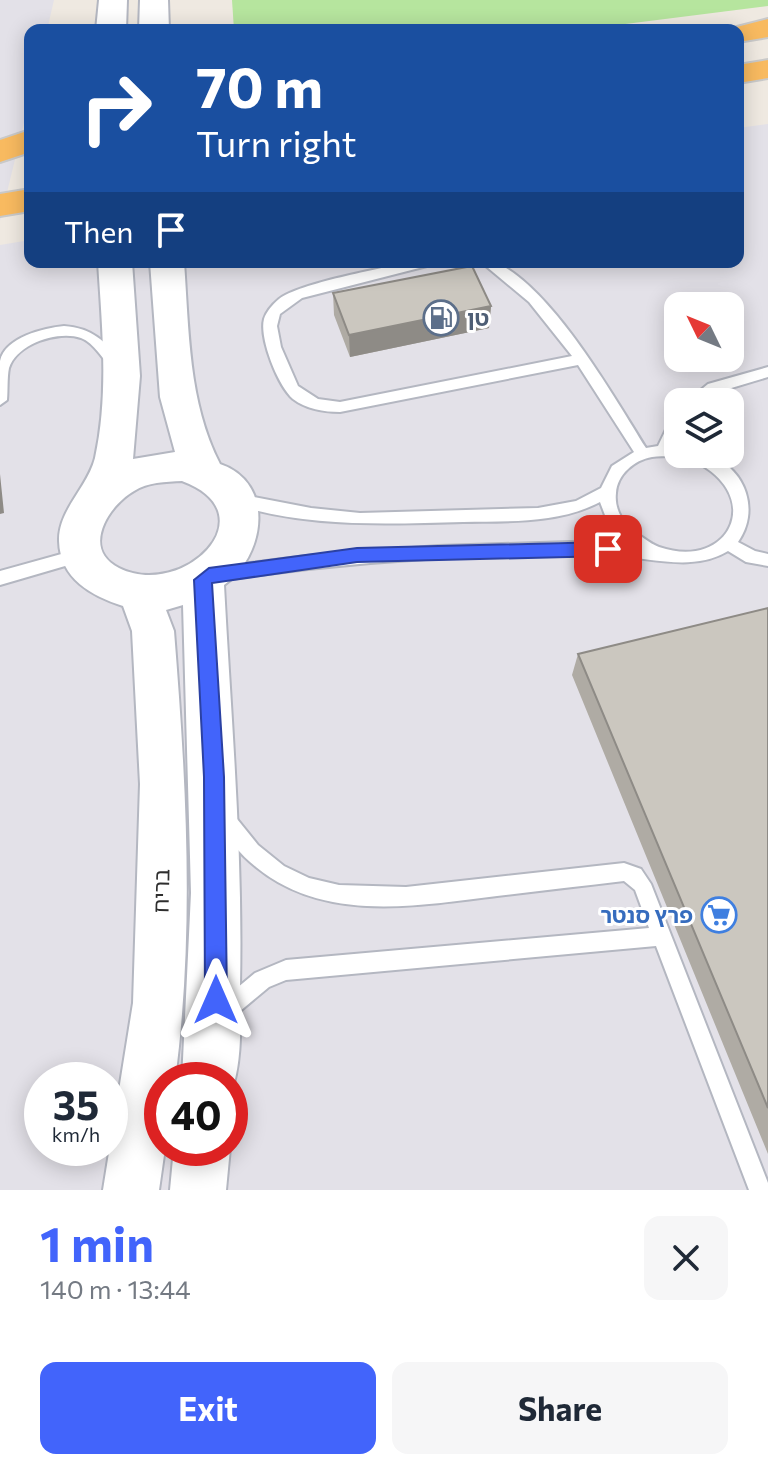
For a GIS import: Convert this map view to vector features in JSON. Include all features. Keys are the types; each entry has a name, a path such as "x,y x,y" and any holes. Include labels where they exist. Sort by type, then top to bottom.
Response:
{"highway":[{"path":"744,32 768,28"},
{"path":"744,73 768,69"},
{"path":"0,155 24,143"},
{"path":"0,155 24,153"},
{"path":"0,205 24,201"},
{"path":"0,212 24,214"}],"main road":[{"path":"111,24 113,0"},
{"path":"154,0 154,24"}],"street":[{"path":"105,488 146,467 183,466 205,472 223,483 235,499 241,518 239,538 230,556 206,578 173,592 139,593 108,583 92,570 83,554 79,536 84,516 105,488 114,465 122,392 115,268"},
{"path":"168,268 179,396 186,433 205,472"},
{"path":"206,578 214,800 214,1024 211,1062"},
{"name":"בריח","path":"131,1190 159,1003 163,784 153,631 139,593"},
{"path":"198,1190 200,1166"}],"lane":[{"path":"403,268 298,294 284,301 270,321 271,335 288,385 307,401 324,407 340,407 581,359"},
{"path":"495,268 524,290 581,359 642,453"},
{"path":"0,400 2,366 14,351 31,339 70,331 88,336 120,370"},
{"path":"713,388 768,372"},
{"path":"657,553 635,543 618,528 608,511 606,492 618,468 642,453 664,451"},
{"path":"206,578 357,555 573,548 681,557 703,555 736,536 743,520 743,503 736,486 718,468"},
{"path":"235,499 311,514 360,519 538,514 579,506 606,492"},
{"path":"727,543 752,557 768,560"},
{"path":"0,578 83,554"},
{"path":"214,800 256,859 288,880 335,896 395,898 629,872 640,879 760,1190"},
{"path":"214,1024 241,994 262,980 286,970 662,936"}],"shaded area":[{"path":"0,0 54,0 48,24 24,24 24,123 0,221"},
{"path":"768,124 768,1190 0,1190 0,245 24,241 24,268 744,268 744,127"}],"green space":[{"path":"232,0 768,0 768,6 626,24 234,24"}],"building":[{"path":"473,268 491,306 349,335 333,293"},
{"name":"פרץ סנטר","path":"768,608 768,1108 578,654"}],"place":[{"name":"טן","path":"441,318"},
{"name":"פרץ סנטר","path":"719,915"}],"route":[{"path":"216,1000 214,777 207,700 203,580 209,576 357,555 608,549"}]}
